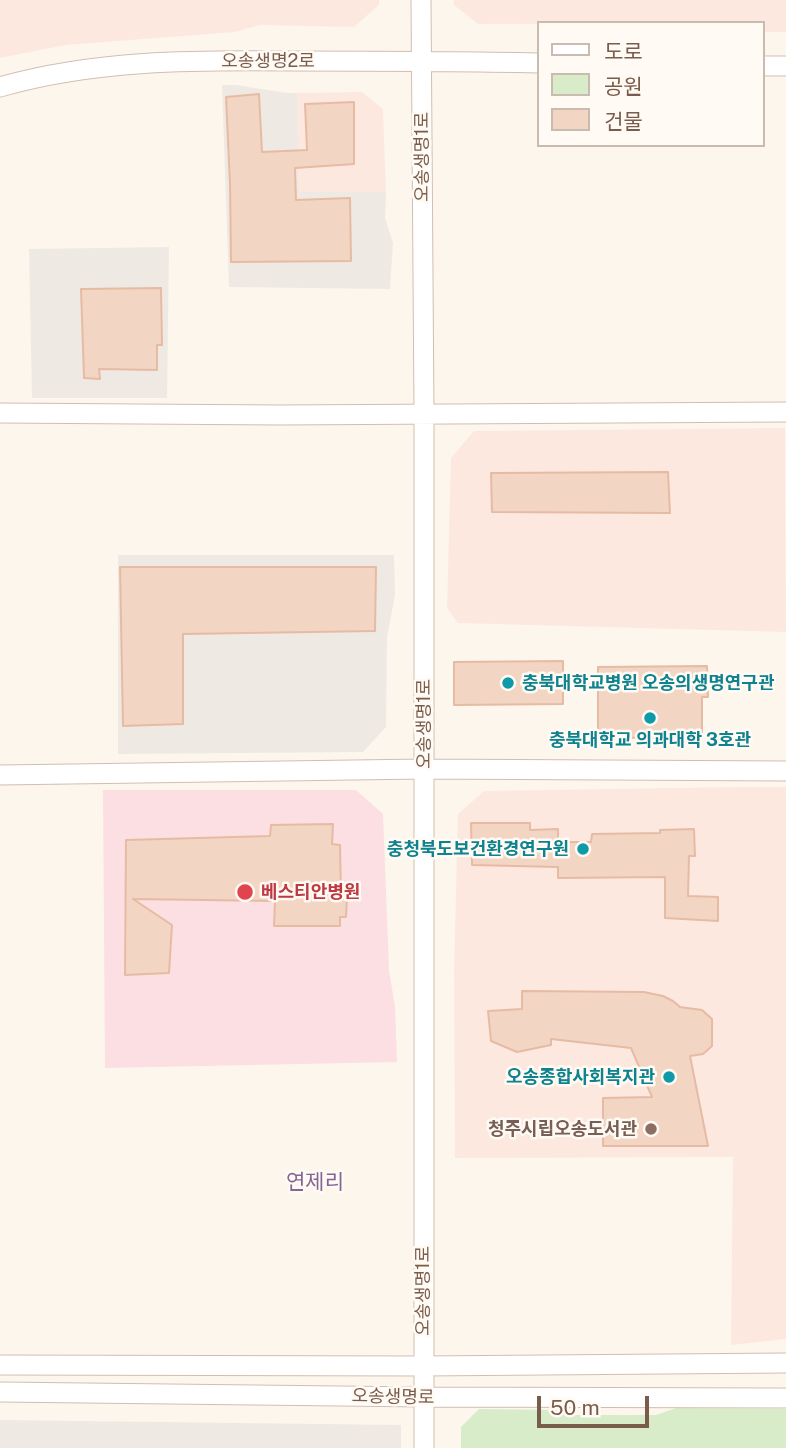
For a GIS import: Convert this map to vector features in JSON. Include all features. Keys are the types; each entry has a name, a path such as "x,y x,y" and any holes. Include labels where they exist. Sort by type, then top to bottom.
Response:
{"street":[{"name":"오송생명1로","path":"421,0 424,414 424,1448"},
{"name":"오송생명2로","path":"0,87 26,79 76,71 178,61 538,63"},
{"path":"765,66 786,66"},
{"path":"0,413 280,415 786,412"},
{"path":"0,775 424,769 786,771"},
{"name":"오송생명로","path":"0,1365 786,1363"},
{"name":"오송생명로","path":"0,1392 786,1398"}],"shaded area":[{"path":"0,0 379,0 379,5 354,27 260,25 235,32 66,45 0,58"},
{"path":"454,0 786,0 786,32 765,32 765,21 538,21 538,24 478,24 454,5"},
{"path":"222,85 297,93 299,192 386,192 385,218 393,243 390,289 229,287"},
{"path":"362,92 383,109 386,192 298,192 297,93"},
{"path":"169,247 167,398 32,398 29,249"},
{"path":"785,428 786,632 458,623 447,608 451,458 474,431"},
{"path":"118,555 394,555 395,595 387,637 386,727 363,752 118,754"},
{"path":"786,787 786,1339 731,1345 733,1157 455,1158 454,970 458,814 484,791"},
{"name":"베스티안병원","path":"103,790 356,790 383,814 389,971 395,1006 397,1062 105,1068"},
{"path":"0,1420 401,1425 401,1448 0,1448"}],"green space":[{"path":"676,1408 786,1409 786,1448 461,1448 461,1427 479,1409 558,1410 570,1415 656,1415"}],"building":[{"path":"259,94 262,152 307,150 305,104 354,102 354,164 295,168 296,200 350,198 351,261 231,262 226,97"},
{"path":"161,288 162,345 157,345 157,370 99,369 100,379 84,378 81,289"},
{"path":"668,472 670,513 492,512 491,473"},
{"path":"120,567 376,567 375,631 183,634 183,724 123,726"},
{"name":"충북대학교병원 오송의생명연구관","path":"563,661 563,704 454,705 454,662"},
{"name":"충북대학교 의과대학 3호관","path":"707,666 708,697 702,697 702,737 598,738 598,667"},
{"name":"충청북도보건환경연구원","path":"471,823 530,823 530,830 558,829 558,842 591,842 592,834 660,833 660,830 694,829 695,856 689,856 688,896 718,897 718,921 665,918 665,877 558,878 558,867 472,865"},
{"path":"333,824 332,844 340,845 341,897 347,898 346,917 340,917 340,926 274,926 275,901 133,899 172,925 169,973 125,975 126,840 270,836 271,825"},
{"name":"오송종합사회복지관","path":"522,991 644,992 663,996 680,1007 702,1010 712,1019 712,1046 703,1054 690,1056 708,1146 603,1146 603,1098 652,1097 631,1048 551,1039 551,1045 517,1052 491,1041 488,1011 522,1009"}],"place":[{"name":"충북대학교병원 오송의생명연구관","path":"508,683"},
{"name":"충북대학교 의과대학 3호관","path":"650,718"},
{"name":"충청북도보건환경연구원","path":"583,849"},
{"name":"베스티안병원","path":"245,892"},
{"name":"오송종합사회복지관","path":"669,1077"},
{"name":"청주시립오송도서관","path":"651,1129"}],"district":[{"name":"연제리","path":"315,1183"}]}
